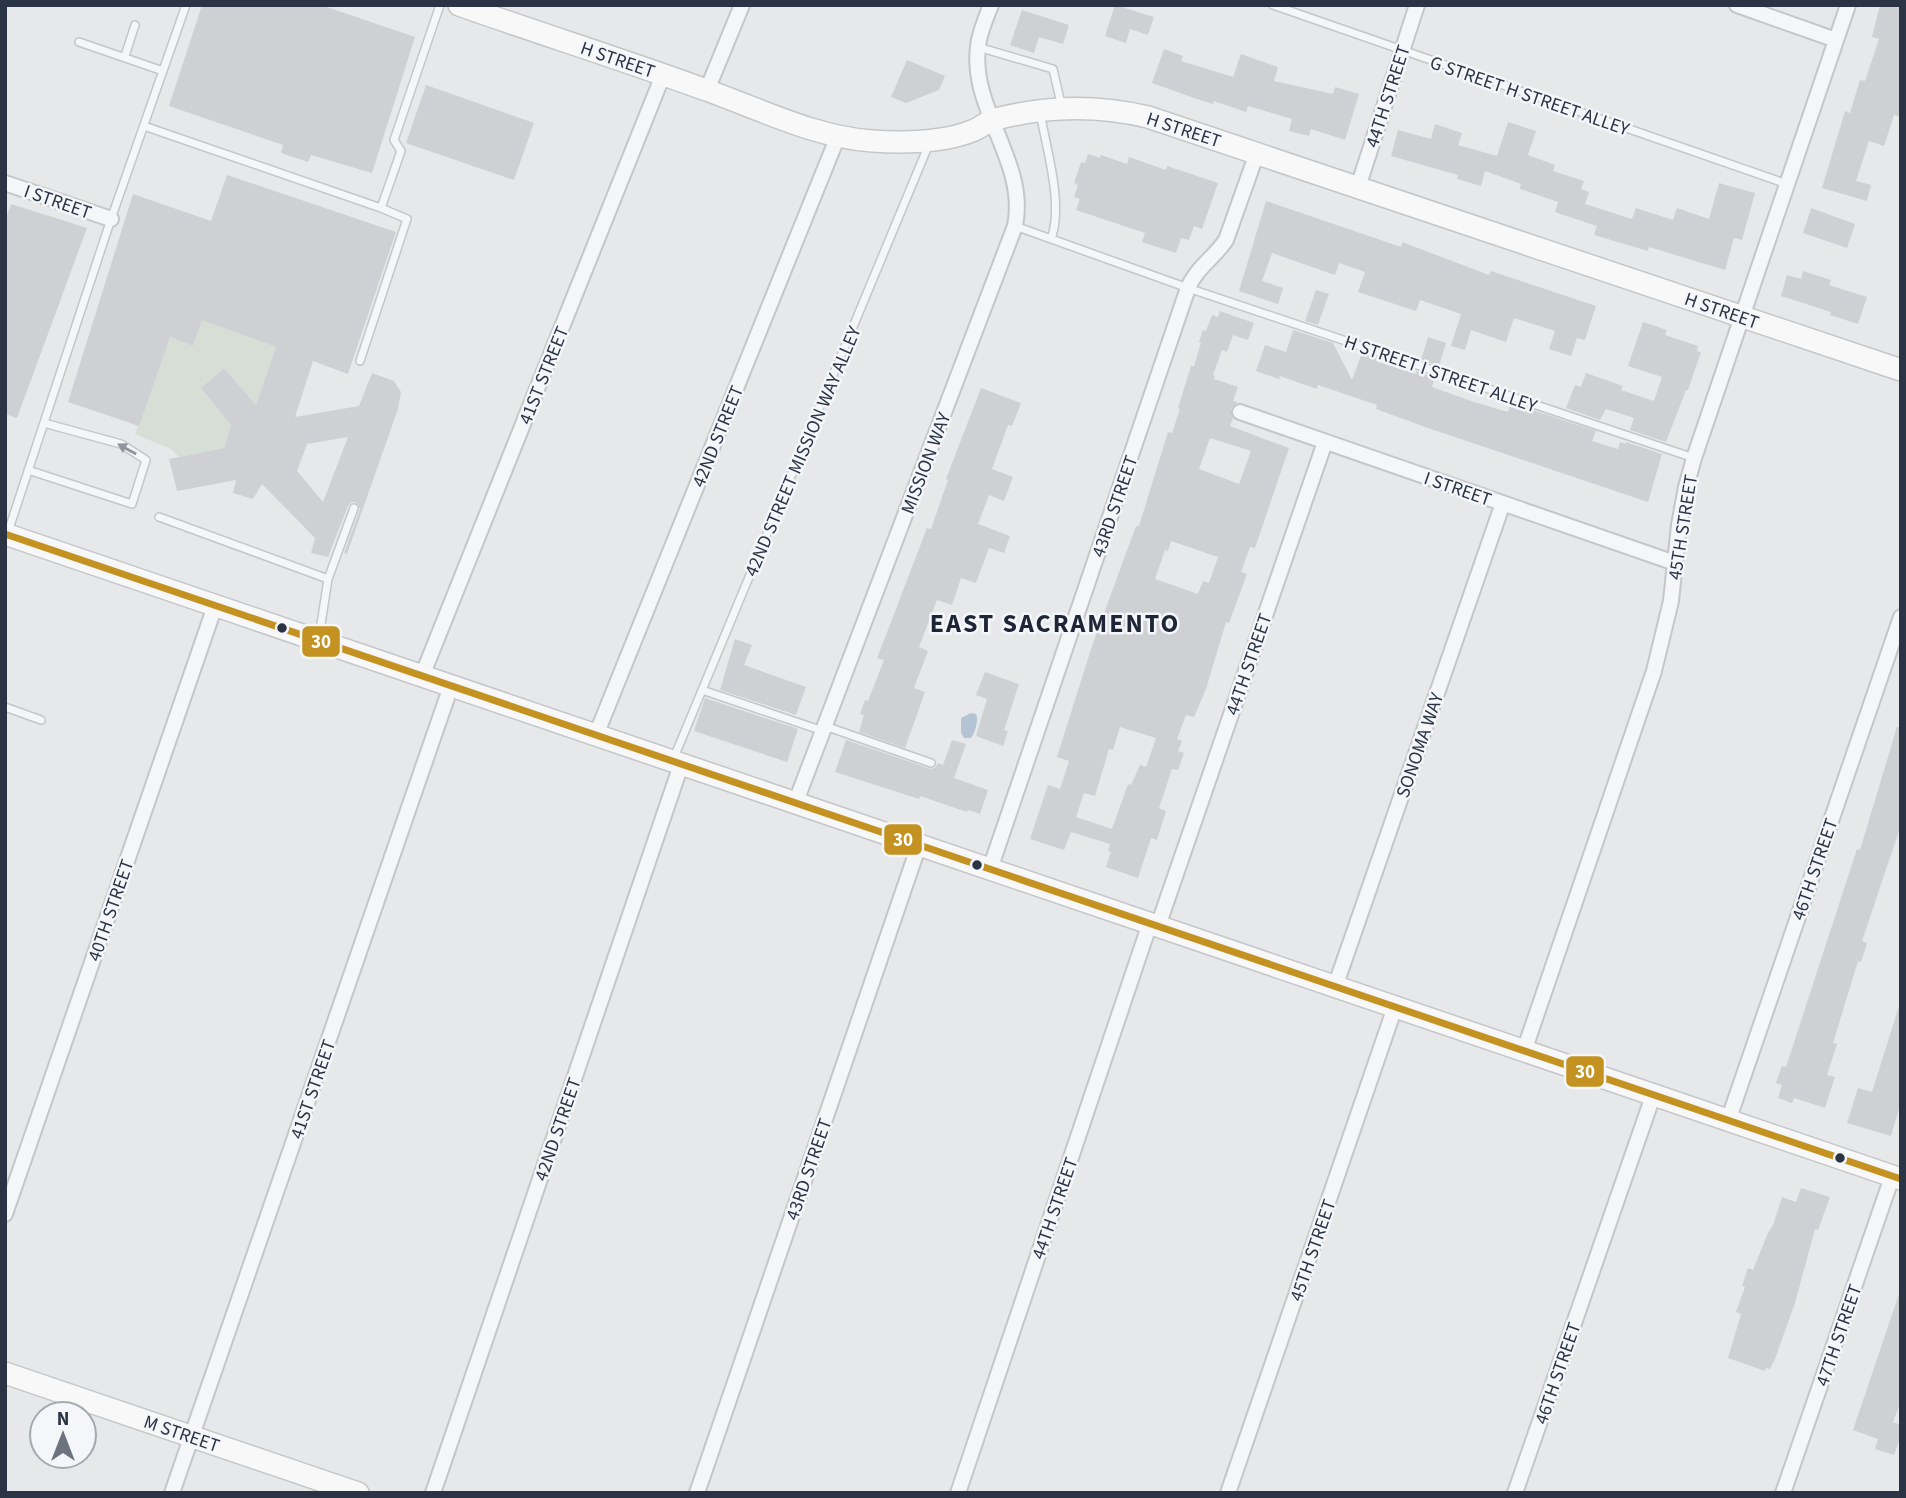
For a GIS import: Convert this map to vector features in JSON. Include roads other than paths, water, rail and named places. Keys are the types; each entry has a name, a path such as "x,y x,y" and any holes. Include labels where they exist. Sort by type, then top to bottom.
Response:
{"main road":[{"name":"H STREET","path":"464,6 707,90 804,127 838,136 871,141 931,140 973,131 992,120 1062,108 1123,111 1148,117 1901,370"},
{"path":"6,535 1897,1178"},
{"name":"M STREET","path":"5,1373 358,1493"}],"street":[{"path":"707,90 742,5"},
{"path":"991,5 978,47 978,79 992,120"},
{"name":"44TH STREET","path":"1358,187 1417,5"},
{"path":"1737,5 1836,40"},
{"name":"45TH STREET","path":"1524,1051 1654,671 1671,601 1681,513 1694,458 1848,5"},
{"name":"41ST STREET","path":"422,676 663,75"},
{"name":"MISSION WAY","path":"795,804 1015,226 1018,202 1015,184 992,120"},
{"name":"42ND STREET","path":"596,735 838,136"},
{"name":"43RD STREET","path":"990,869 1188,288 1198,271 1218,252 1226,240 1257,153"},
{"name":"I STREET","path":"5,183 111,219"},
{"name":"I STREET","path":"1240,412 1675,563"},
{"name":"44TH STREET","path":"958,1493 1154,924 1325,442"},
{"name":"SONOMA WAY","path":"1335,987 1503,503"},
{"name":"40TH STREET","path":"5,1214 215,606"},
{"name":"46TH STREET","path":"1728,1121 1901,617"},
{"name":"41ST STREET","path":"172,1493 451,686"},
{"name":"42ND STREET","path":"433,1493 677,763"},
{"name":"43RD STREET","path":"697,1493 919,845"},
{"name":"45TH STREET","path":"1228,1493 1395,1007"},
{"name":"46TH STREET","path":"1515,1493 1653,1096"},
{"name":"47TH STREET","path":"1783,1493 1897,1178"}],"lane":[{"path":"6,535 111,219 186,5"},
{"path":"382,208 401,151 394,140 440,5"},
{"name":"G STREET H STREET ALLEY","path":"1273,5 1787,184"},
{"path":"125,56 135,25"},
{"path":"79,42 163,71"},
{"path":"978,47 1053,69 1062,108"},
{"path":"1039,110 1055,195 1055,223 1051,239"},
{"path":"144,125 407,219 360,361"},
{"name":"42ND STREET MISSION WAY ALLEY","path":"677,763 702,690 931,140"},
{"name":"H STREET I STREET ALLEY","path":"1015,226 1188,288 1694,458"},
{"path":"28,470 132,504 146,460 121,444 44,423"},
{"path":"318,641 328,579 354,508"},
{"path":"159,517 328,579"},
{"path":"702,690 931,763"},
{"path":"5,707 41,720"}],"water":[{"path":"971,713 976,714 976,726 971,738 964,738 961,733 961,718"}],"district":[{"name":"EAST SACRAMENTO","path":"1055,623"}]}
